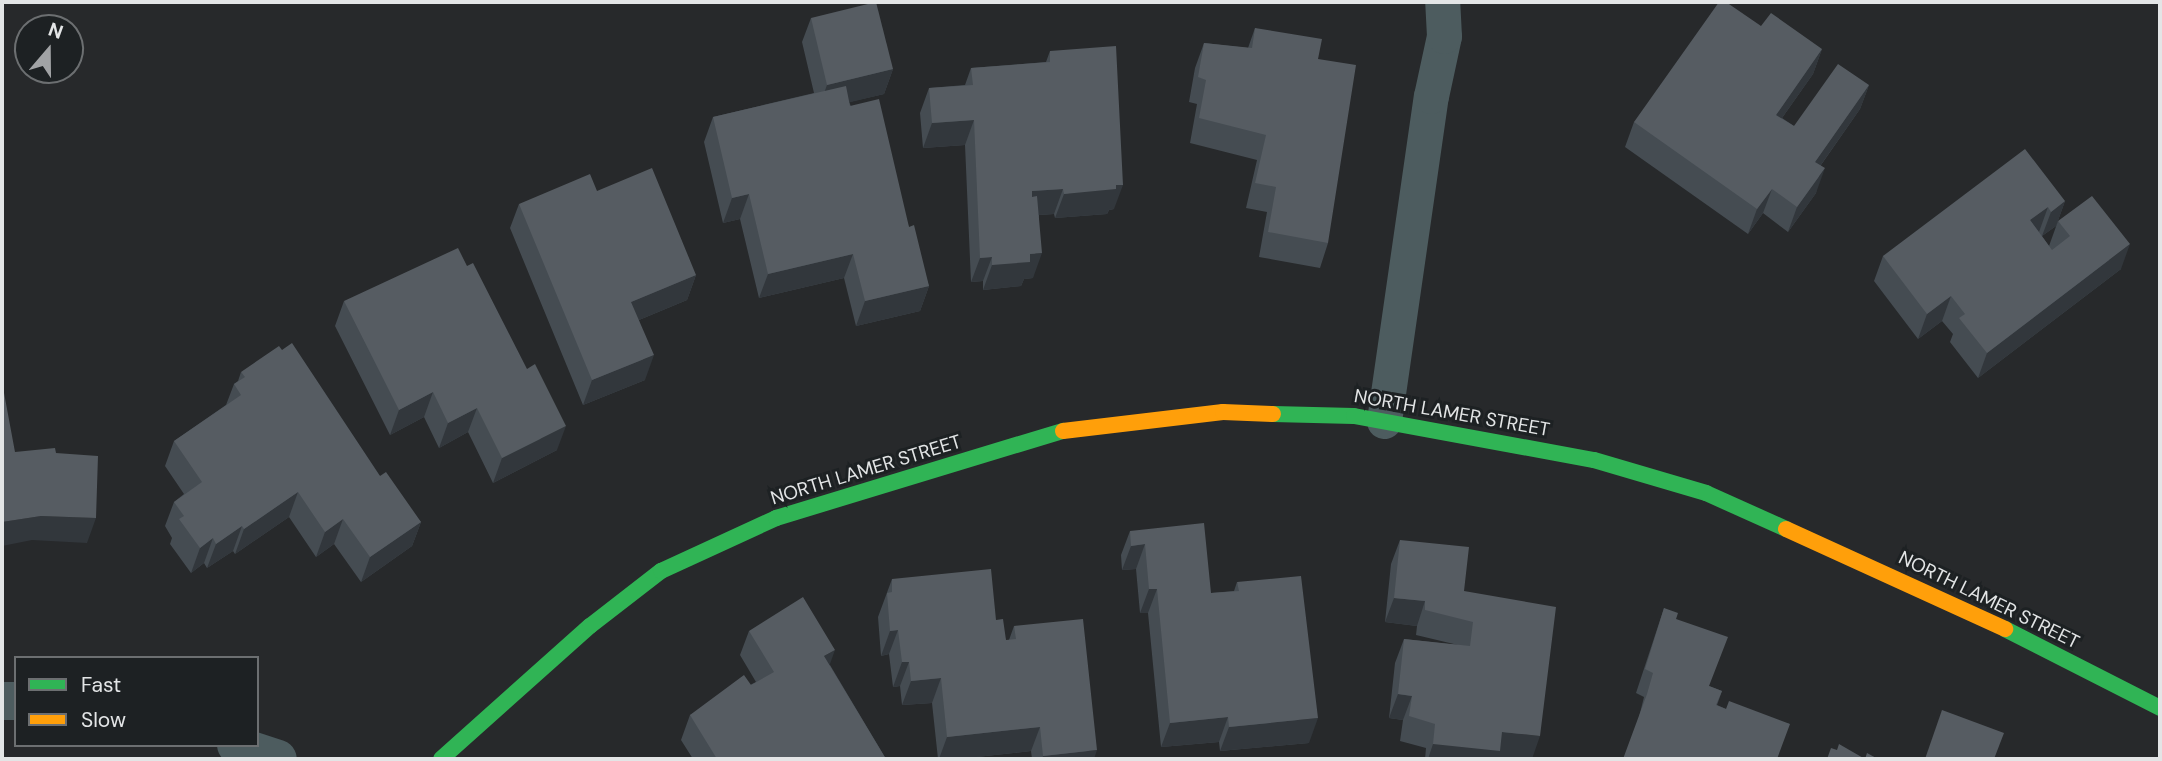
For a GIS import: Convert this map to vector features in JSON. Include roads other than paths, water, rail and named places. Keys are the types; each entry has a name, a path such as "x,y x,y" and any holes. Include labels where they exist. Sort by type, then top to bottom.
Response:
{"street":[{"name":"NORTH LAMER STREET","path":"441,759 590,626 661,571 776,518 1071,429 1223,412 1354,416 1384,421 1594,460 1706,493 1978,615 2160,708"},
{"path":"242,747 278,759"}],"lane":[{"path":"1384,421 1431,96 1444,36 1442,2"}]}
